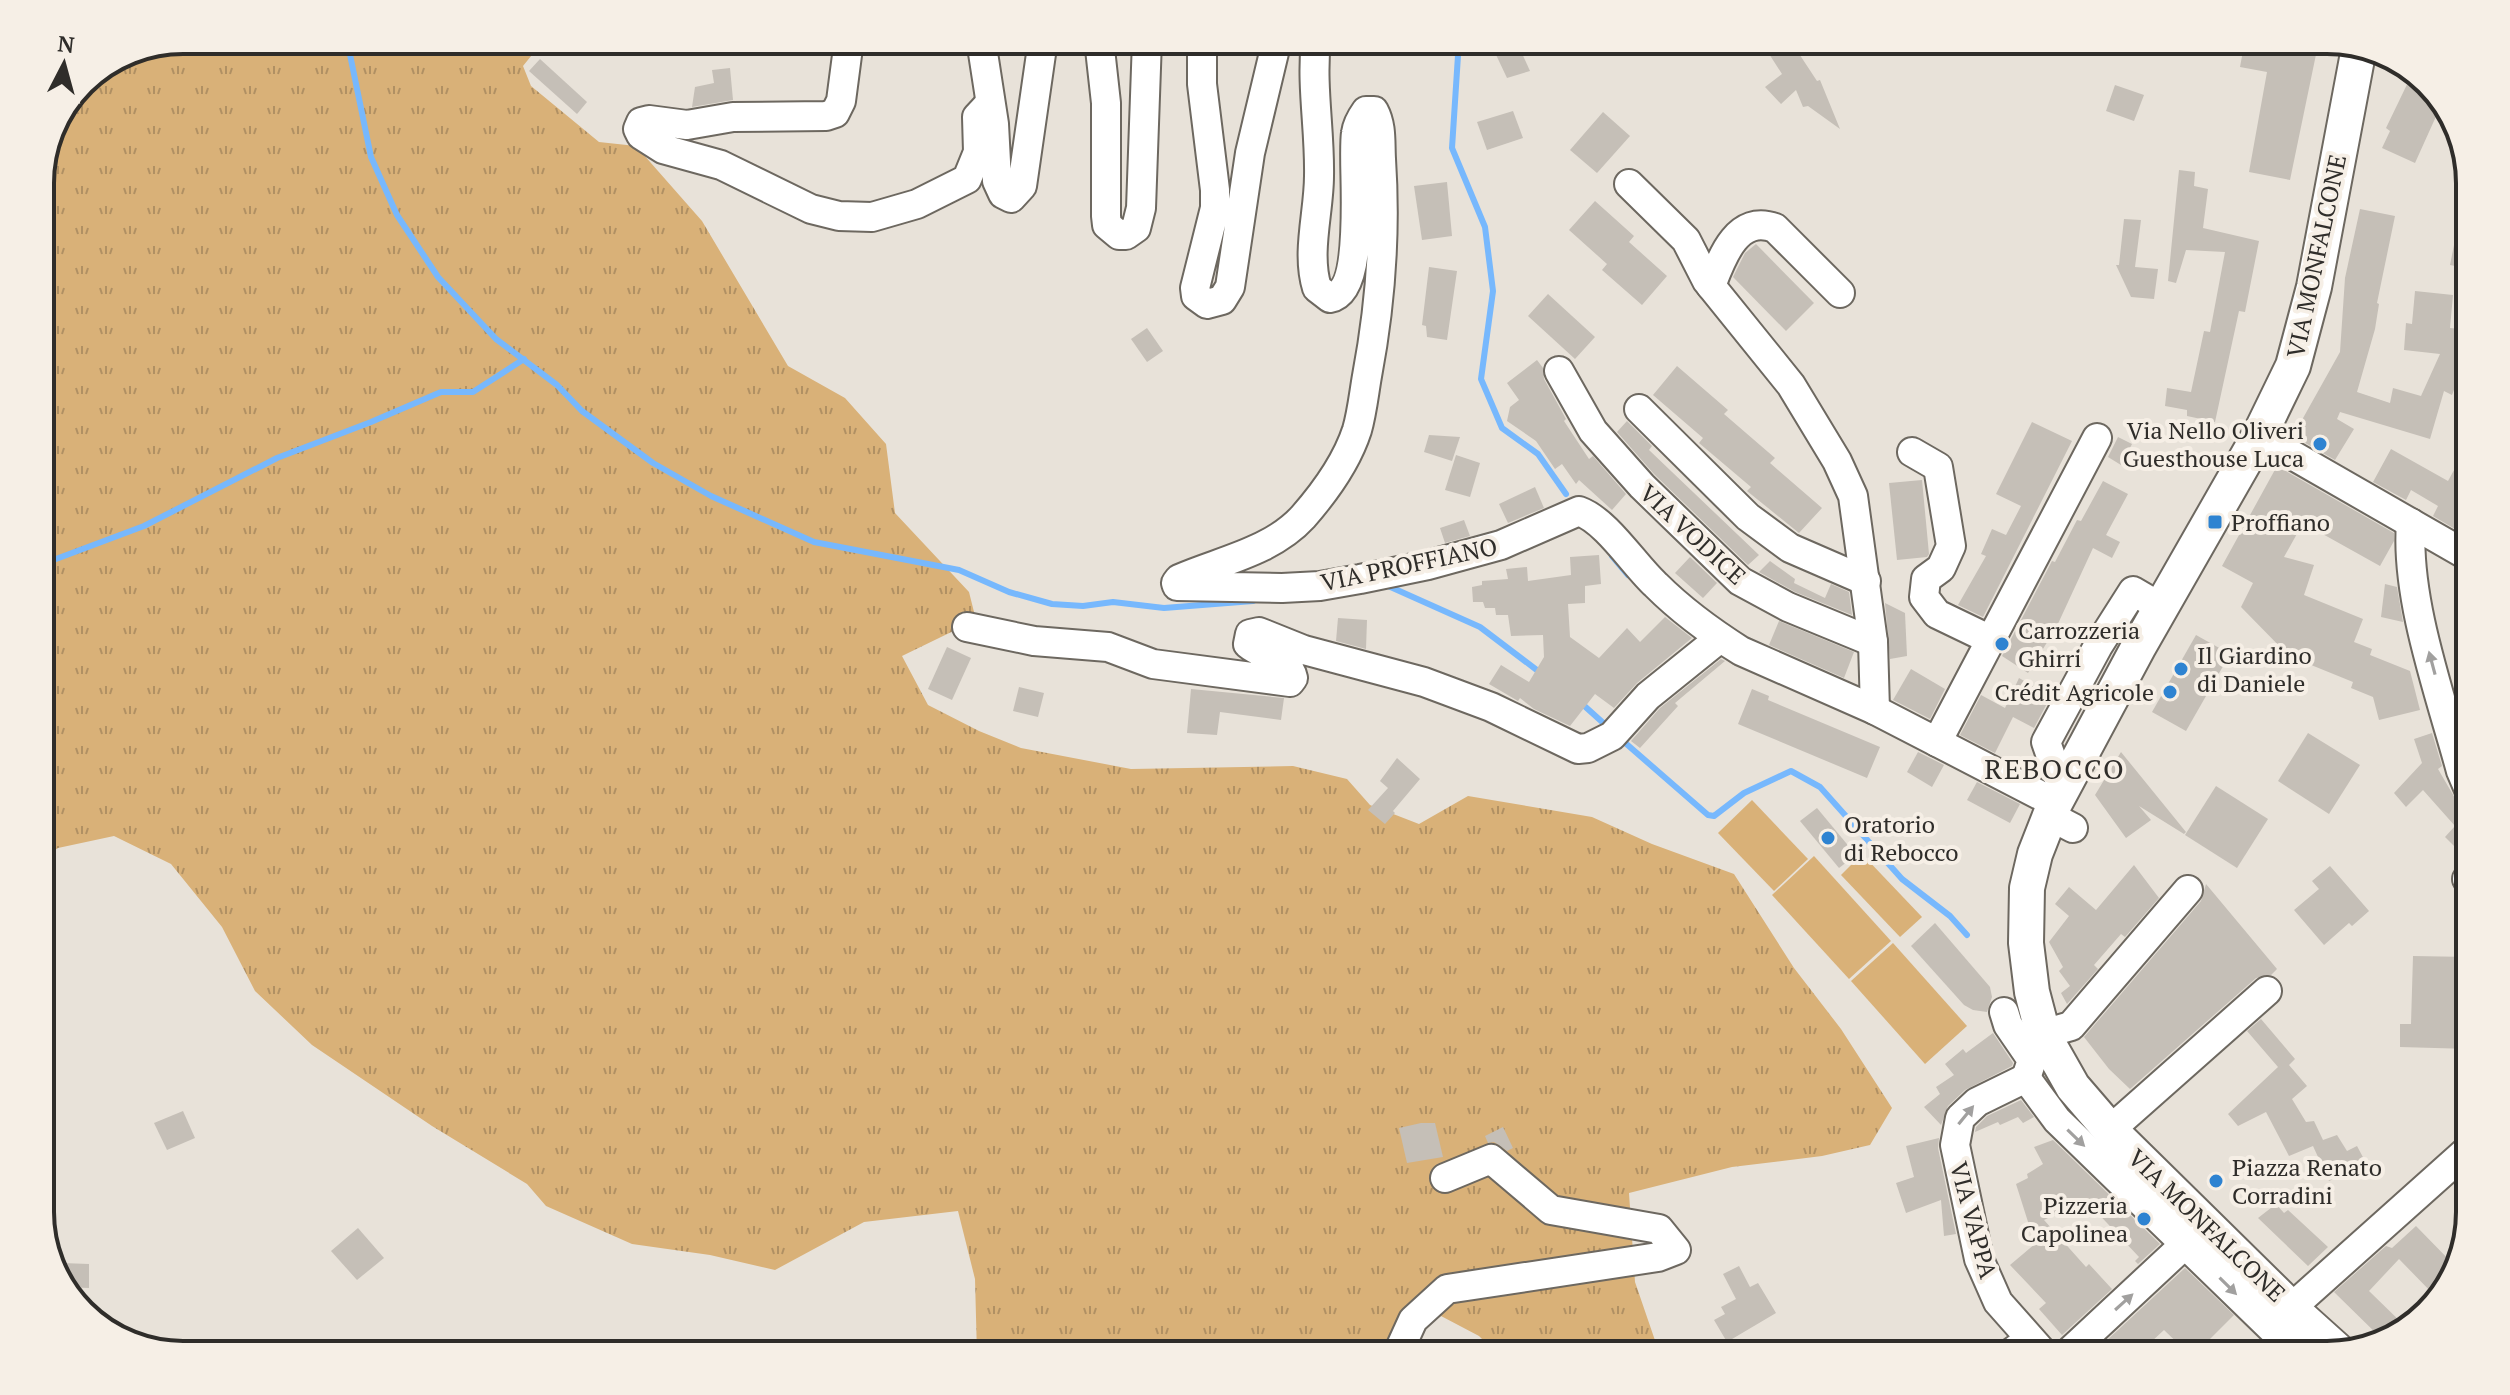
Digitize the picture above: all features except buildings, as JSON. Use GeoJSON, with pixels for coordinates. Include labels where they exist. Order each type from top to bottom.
{"type":"FeatureCollection","features":[{"type":"Feature","properties":{"kind":"main road","name":"VIA MONFALCONE"},"geometry":{"type":"LineString","coordinates":[[2327,1341],[2291,1308],[2196,1234],[2073,1087],[2043,1034],[2029,971],[2027,888],[2035,854],[2139,646],[2259,436],[2293,366],[2310,302],[2357,57]]}},
{"type":"Feature","properties":{"kind":"street"},"geometry":{"type":"LineString","coordinates":[[849,54],[841,101],[835,113],[826,116],[733,117],[687,125],[649,120],[641,122],[638,129],[641,135],[663,149],[721,165],[811,209],[839,216],[872,217],[917,204],[967,179],[978,152],[977,117],[990,103]]}},
{"type":"Feature","properties":{"kind":"street"},"geometry":{"type":"LineString","coordinates":[[983,54],[994,124],[997,181],[1003,194],[1011,198],[1022,186],[1041,54]]}},
{"type":"Feature","properties":{"kind":"street"},"geometry":{"type":"LineString","coordinates":[[1101,54],[1106,103],[1107,225],[1119,235],[1131,232],[1139,219],[1146,54]]}},
{"type":"Feature","properties":{"kind":"street"},"geometry":{"type":"LineString","coordinates":[[1202,54],[1202,84],[1215,208],[1195,288],[1196,296],[1207,304],[1222,300],[1230,287],[1250,153],[1274,54]]}},
{"type":"Feature","properties":{"kind":"street","name":"VIA PROFFIANO"},"geometry":{"type":"LineString","coordinates":[[1315,54],[1313,91],[1319,180],[1313,262],[1317,288],[1330,298],[1342,292],[1352,258],[1356,227],[1356,133],[1366,111],[1374,111],[1381,132],[1383,275],[1357,431],[1324,490],[1300,520],[1264,544],[1225,564],[1183,577],[1176,583],[1180,588],[1282,588],[1360,579],[1501,545],[1579,511],[1593,519],[1656,586],[1720,638],[1741,651],[1875,710],[2060,809]]}},
{"type":"Feature","properties":{"kind":"street"},"geometry":{"type":"LineString","coordinates":[[1629,184],[1686,240],[1699,269],[1791,385],[1837,461],[1853,496],[1866,581],[1873,642],[1875,710]]}},
{"type":"Feature","properties":{"kind":"street"},"geometry":{"type":"LineString","coordinates":[[1711,286],[1721,259],[1739,232],[1764,224],[1775,228],[1840,293]]}},
{"type":"Feature","properties":{"kind":"street","name":"VIA VODICE"},"geometry":{"type":"LineString","coordinates":[[1559,371],[1593,431],[1642,486],[1740,581],[1788,607],[1873,642]]}},
{"type":"Feature","properties":{"kind":"street"},"geometry":{"type":"LineString","coordinates":[[1639,409],[1748,517],[1790,548],[1866,581]]}},
{"type":"Feature","properties":{"kind":"street"},"geometry":{"type":"LineString","coordinates":[[2259,436],[2456,549]]}},
{"type":"Feature","properties":{"kind":"street"},"geometry":{"type":"LineString","coordinates":[[1937,742],[2097,438]]}},
{"type":"Feature","properties":{"kind":"street"},"geometry":{"type":"LineString","coordinates":[[1912,452],[1938,467],[1951,546],[1941,568],[1926,579],[1924,597],[1937,614],[1991,640]]}},
{"type":"Feature","properties":{"kind":"street"},"geometry":{"type":"LineString","coordinates":[[2411,523],[2409,549],[2422,624],[2456,752]]}},
{"type":"Feature","properties":{"kind":"street"},"geometry":{"type":"LineString","coordinates":[[2060,809],[2046,742],[2133,591],[2162,608]]}},
{"type":"Feature","properties":{"kind":"street"},"geometry":{"type":"LineString","coordinates":[[967,627],[1034,641],[1108,647],[1153,664],[1290,682],[1292,672],[1284,663],[1248,644],[1250,634],[1259,632],[1304,650],[1424,682],[1491,707],[1578,749],[1588,748],[1612,736],[1648,696],[1720,638]]}},
{"type":"Feature","properties":{"kind":"street"},"geometry":{"type":"LineString","coordinates":[[2103,639],[2139,646]]}},
{"type":"Feature","properties":{"kind":"street"},"geometry":{"type":"LineString","coordinates":[[2043,1034],[2071,1026],[2188,890]]}},
{"type":"Feature","properties":{"kind":"street","name":"VIA MONFALCONE"},"geometry":{"type":"LineString","coordinates":[[2110,1130],[2267,991]]}},
{"type":"Feature","properties":{"kind":"street"},"geometry":{"type":"LineString","coordinates":[[2004,1012],[2008,1025],[2032,1060],[2026,1078],[2057,1120],[2196,1234],[2287,1341]]}},
{"type":"Feature","properties":{"kind":"street","name":"VIA VAPPA"},"geometry":{"type":"LineString","coordinates":[[2022,1341],[1998,1302],[1979,1259],[1955,1145],[1960,1118],[1977,1102],[2026,1078]]}},
{"type":"Feature","properties":{"kind":"street"},"geometry":{"type":"LineString","coordinates":[[1403,1341],[1413,1320],[1447,1289],[1658,1257],[1676,1250],[1659,1229],[1551,1210],[1491,1159],[1445,1178]]}},
{"type":"Feature","properties":{"kind":"street"},"geometry":{"type":"LineString","coordinates":[[2291,1308],[2456,1161]]}},
{"type":"Feature","properties":{"kind":"street"},"geometry":{"type":"LineString","coordinates":[[2081,1341],[2196,1234]]}},
{"type":"Feature","properties":{"kind":"green space"},"geometry":{"type":"Polygon","coordinates":[[[533,54],[523,66],[531,86],[599,142],[636,146],[702,221],[788,366],[845,398],[886,444],[895,513],[969,592],[976,620],[902,656],[928,705],[1021,748],[1131,769],[1293,766],[1347,779],[1370,805],[1419,824],[1468,796],[1592,817],[1652,844],[1734,874],[1794,968],[1841,1029],[1892,1108],[1870,1145],[1822,1156],[1732,1167],[1629,1193],[1635,1282],[1655,1341],[1484,1341],[1441,1316],[1408,1341],[977,1341],[975,1279],[958,1211],[864,1222],[775,1270],[710,1255],[632,1244],[546,1206],[527,1184],[432,1126],[312,1045],[255,991],[222,927],[171,864],[114,836],[54,851],[54,174],[58,149],[67,126],[81,104],[104,104],[104,82],[118,71],[158,56],[533,54]]]}},
{"type":"Feature","properties":{"kind":"green space"},"geometry":{"type":"Polygon","coordinates":[[[1752,800],[1808,859],[1774,891],[1718,833],[1752,800]]]}},
{"type":"Feature","properties":{"kind":"green space"},"geometry":{"type":"Polygon","coordinates":[[[1862,854],[1922,917],[1900,937],[1841,875],[1862,854]]]}},
{"type":"Feature","properties":{"kind":"green space"},"geometry":{"type":"Polygon","coordinates":[[[1814,856],[1891,941],[1849,979],[1772,895],[1814,856]]]}},
{"type":"Feature","properties":{"kind":"green space"},"geometry":{"type":"Polygon","coordinates":[[[1893,943],[1967,1026],[1925,1064],[1851,981],[1893,943]]]}},
{"type":"Feature","properties":{"kind":"waterway"},"geometry":{"type":"LineString","coordinates":[[350,54],[371,157],[397,215],[438,277],[496,339],[557,385],[582,411],[653,463],[711,496],[814,542],[959,570],[1009,592],[1052,604],[1083,606],[1113,602],[1164,608],[1253,601]]}},
{"type":"Feature","properties":{"kind":"waterway"},"geometry":{"type":"LineString","coordinates":[[1458,54],[1452,148],[1485,227],[1493,291],[1481,379],[1502,428],[1538,454],[1566,494]]}},
{"type":"Feature","properties":{"kind":"waterway"},"geometry":{"type":"LineString","coordinates":[[54,560],[144,526],[277,458],[441,392],[473,392],[524,359]]}},
{"type":"Feature","properties":{"kind":"waterway"},"geometry":{"type":"LineString","coordinates":[[1612,556],[1628,575]]}},
{"type":"Feature","properties":{"kind":"waterway"},"geometry":{"type":"LineString","coordinates":[[1386,585],[1480,627],[1542,674]]}},
{"type":"Feature","properties":{"kind":"waterway"},"geometry":{"type":"LineString","coordinates":[[1580,702],[1610,729]]}},
{"type":"Feature","properties":{"kind":"waterway"},"geometry":{"type":"LineString","coordinates":[[1623,741],[1708,815],[1714,816],[1744,793],[1791,771],[1820,787],[1902,879],[1950,916],[1967,935]]}},
{"type":"Feature","properties":{"kind":"place","name":"Via Nello Oliveri Guesthouse Luca"},"geometry":{"type":"Point","coordinates":[2320,444]}},
{"type":"Feature","properties":{"kind":"place","name":"Proffiano"},"geometry":{"type":"Point","coordinates":[2215,522]}},
{"type":"Feature","properties":{"kind":"place","name":"Carrozzeria Ghirri"},"geometry":{"type":"Point","coordinates":[2002,644]}},
{"type":"Feature","properties":{"kind":"place","name":"Il Giardino di Daniele"},"geometry":{"type":"Point","coordinates":[2181,669]}},
{"type":"Feature","properties":{"kind":"place","name":"Crédit Agricole"},"geometry":{"type":"Point","coordinates":[2170,692]}},
{"type":"Feature","properties":{"kind":"place","name":"Oratorio di Rebocco"},"geometry":{"type":"Point","coordinates":[1828,838]}},
{"type":"Feature","properties":{"kind":"place","name":"Piazza Renato Corradini"},"geometry":{"type":"Point","coordinates":[2216,1181]}},
{"type":"Feature","properties":{"kind":"place","name":"Pizzeria Capolinea"},"geometry":{"type":"Point","coordinates":[2144,1219]}},
{"type":"Feature","properties":{"kind":"district","name":"REBOCCO"},"geometry":{"type":"Point","coordinates":[2055,768]}}]}
